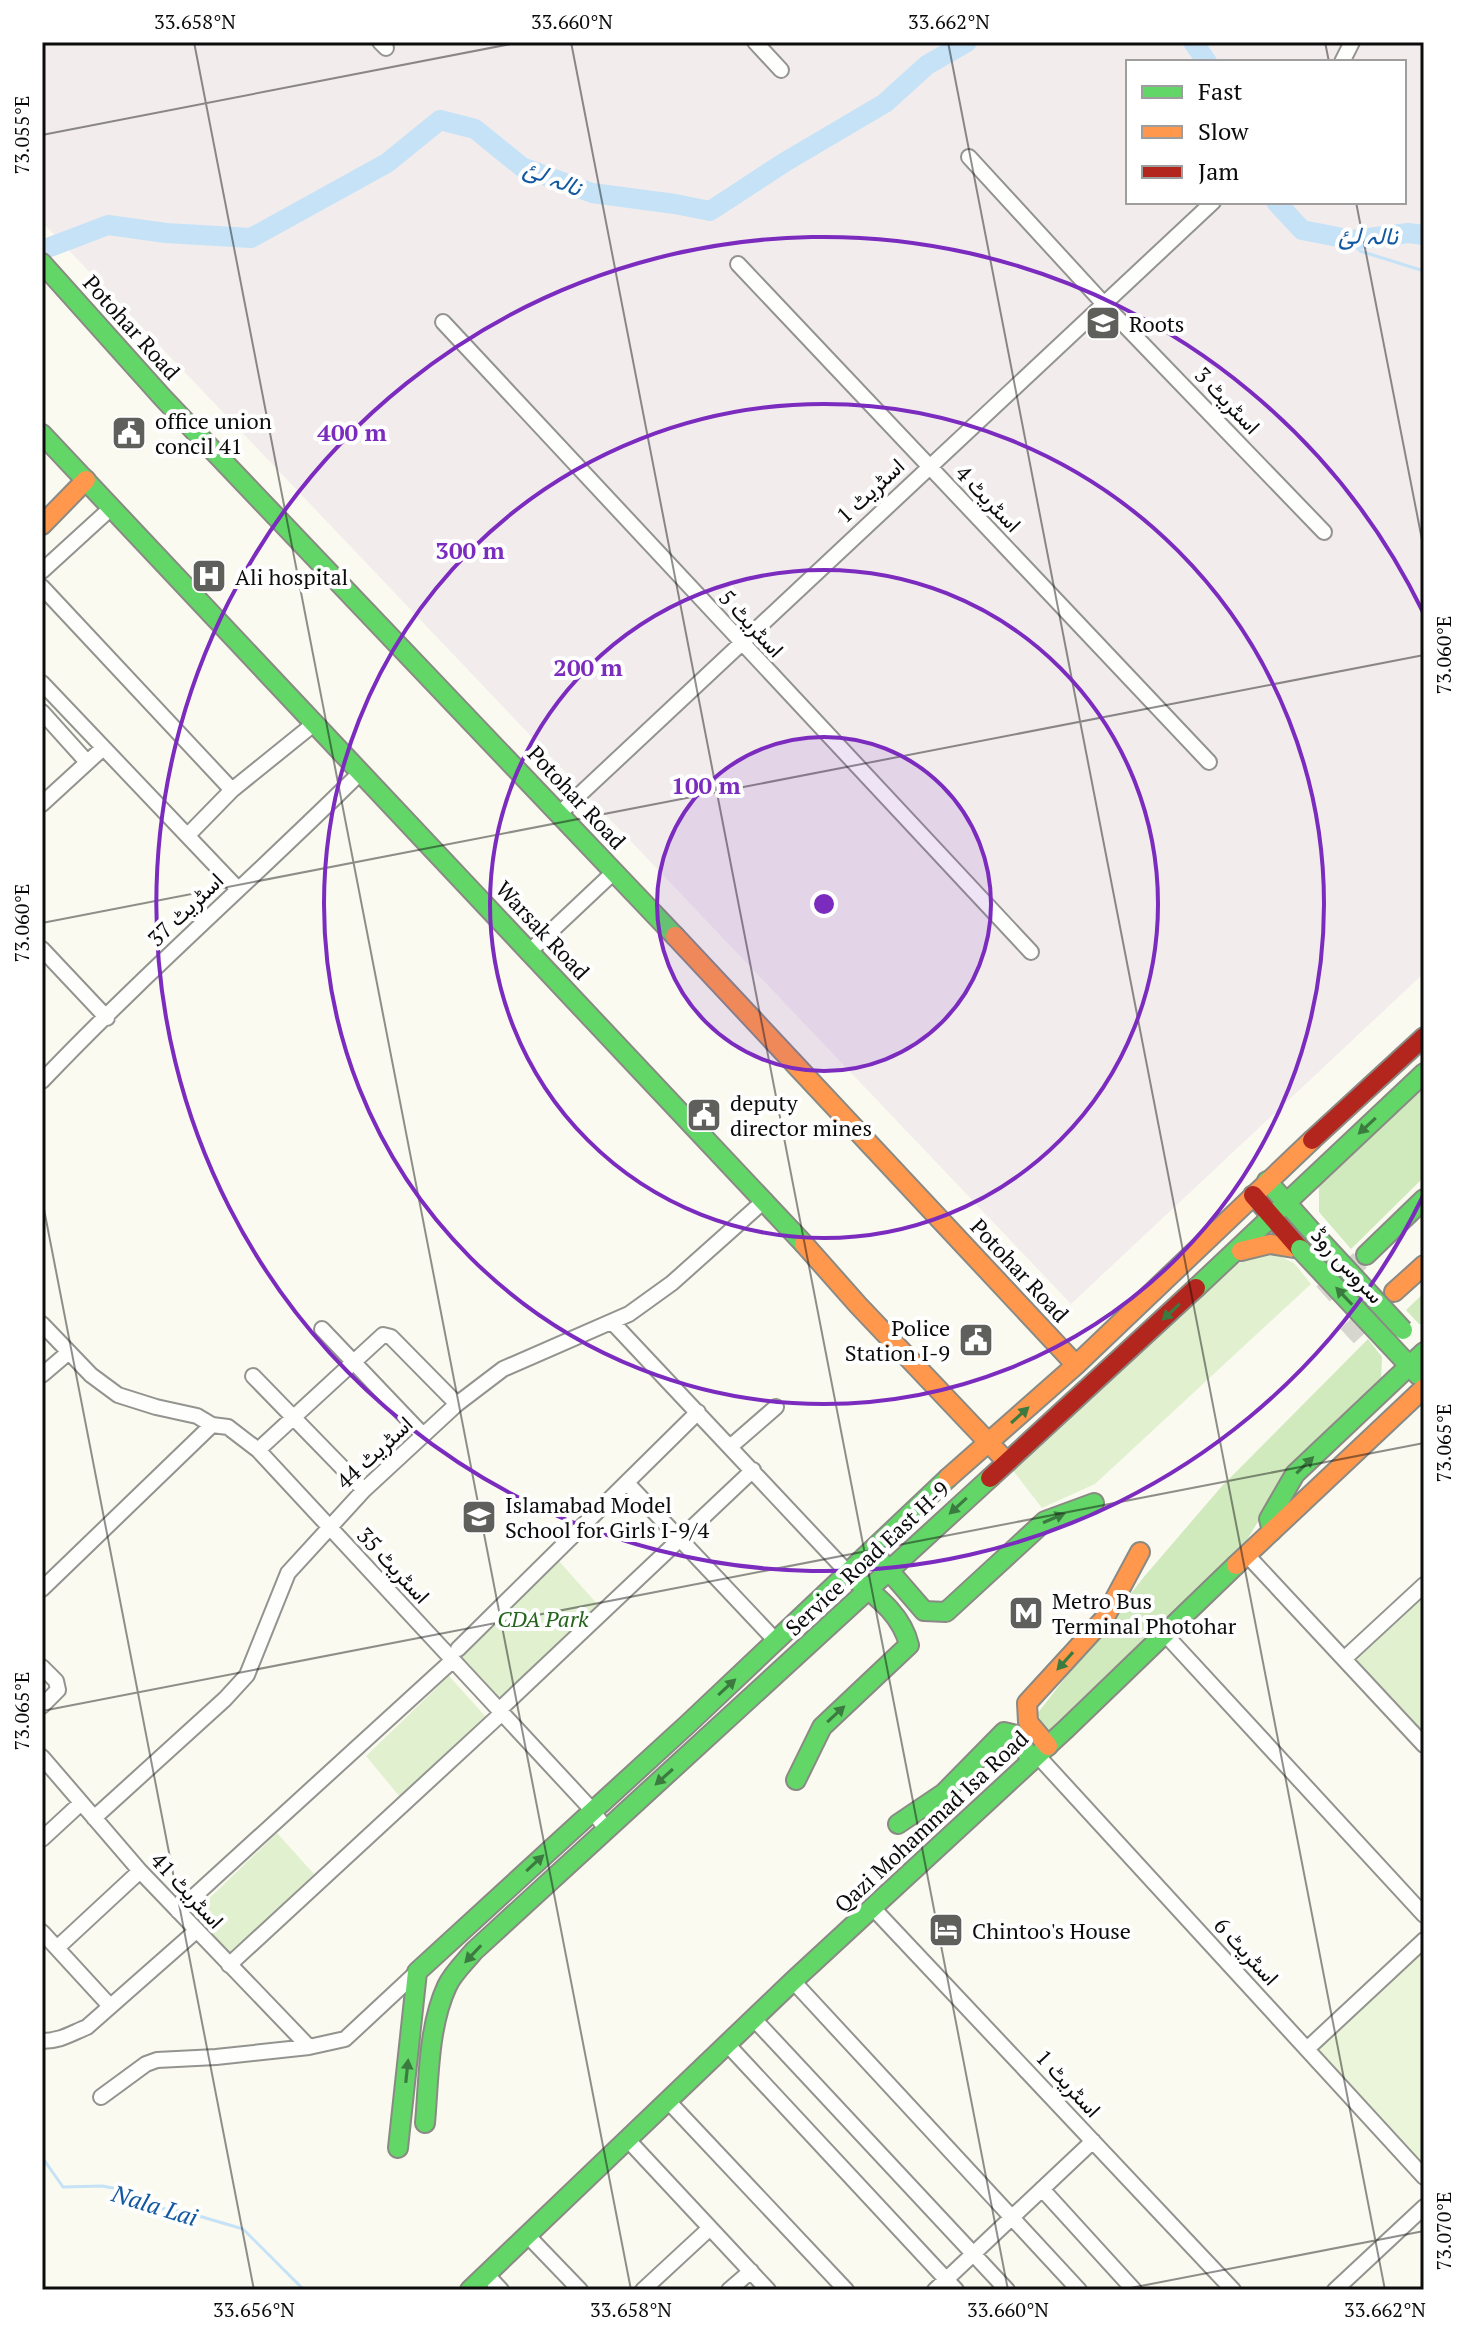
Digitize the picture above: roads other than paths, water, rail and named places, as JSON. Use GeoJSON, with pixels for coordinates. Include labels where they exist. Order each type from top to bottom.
{"type":"FeatureCollection","features":[{"type":"Feature","properties":{"kind":"street"},"geometry":{"type":"LineString","coordinates":[[755,42],[781,70]]}},
{"type":"Feature","properties":{"kind":"street"},"geometry":{"type":"LineString","coordinates":[[1343,60],[1352,42]]}},
{"type":"Feature","properties":{"kind":"street","name":"اسٹریٹ 3"},"geometry":{"type":"LineString","coordinates":[[969,157],[1104,304],[1324,532]]}},
{"type":"Feature","properties":{"kind":"street","name":"اسٹریٹ 1"},"geometry":{"type":"LineString","coordinates":[[560,813],[1211,204]]}},
{"type":"Feature","properties":{"kind":"street","name":"Potohar Road"},"geometry":{"type":"LineString","coordinates":[[42,263],[163,398],[615,871],[1076,1365]]}},
{"type":"Feature","properties":{"kind":"street","name":"اسٹریٹ 4"},"geometry":{"type":"LineString","coordinates":[[738,264],[1209,762]]}},
{"type":"Feature","properties":{"kind":"street","name":"اسٹریٹ 5"},"geometry":{"type":"LineString","coordinates":[[443,322],[1031,952]]}},
{"type":"Feature","properties":{"kind":"street","name":"Warsak Road"},"geometry":{"type":"LineString","coordinates":[[42,434],[765,1200],[858,1305],[1007,1462]]}},
{"type":"Feature","properties":{"kind":"street"},"geometry":{"type":"LineString","coordinates":[[42,525],[86,480]]}},
{"type":"Feature","properties":{"kind":"street"},"geometry":{"type":"LineString","coordinates":[[42,571],[111,508]]}},
{"type":"Feature","properties":{"kind":"street"},"geometry":{"type":"LineString","coordinates":[[42,587],[232,790]]}},
{"type":"Feature","properties":{"kind":"street"},"geometry":{"type":"LineString","coordinates":[[42,683],[238,889]]}},
{"type":"Feature","properties":{"kind":"street"},"geometry":{"type":"LineString","coordinates":[[42,712],[87,762]]}},
{"type":"Feature","properties":{"kind":"street"},"geometry":{"type":"LineString","coordinates":[[188,835],[232,790],[315,723]]}},
{"type":"Feature","properties":{"kind":"street"},"geometry":{"type":"LineString","coordinates":[[42,804],[102,749]]}},
{"type":"Feature","properties":{"kind":"street","name":"اسٹریٹ 37"},"geometry":{"type":"LineString","coordinates":[[42,1081],[361,772]]}},
{"type":"Feature","properties":{"kind":"street"},"geometry":{"type":"LineString","coordinates":[[530,951],[615,871]]}},
{"type":"Feature","properties":{"kind":"street"},"geometry":{"type":"LineString","coordinates":[[42,949],[107,1018]]}},
{"type":"Feature","properties":{"kind":"street","name":"Service Road East H-9"},"geometry":{"type":"LineString","coordinates":[[417,1972],[1076,1365],[1260,1188],[1424,1037]]}},
{"type":"Feature","properties":{"kind":"street","name":"Service Road East H-9"},"geometry":{"type":"LineString","coordinates":[[425,2123],[432,2059],[448,1984],[474,1951],[1228,1259],[1424,1073]]}},
{"type":"Feature","properties":{"kind":"street"},"geometry":{"type":"LineString","coordinates":[[1316,1236],[1309,1219],[1307,1201],[1312,1184],[1322,1169]]}},
{"type":"Feature","properties":{"kind":"street","name":"سروس روڈ"},"geometry":{"type":"LineString","coordinates":[[1260,1188],[1286,1204],[1424,1352],[1417,1371],[1295,1474],[1269,1519],[1272,1531]]}},
{"type":"Feature","properties":{"kind":"street","name":"سروس روڈ"},"geometry":{"type":"LineString","coordinates":[[1260,1188],[1272,1217],[1417,1371]]}},
{"type":"Feature","properties":{"kind":"street"},"geometry":{"type":"LineString","coordinates":[[1366,1255],[1424,1199]]}},
{"type":"Feature","properties":{"kind":"street","name":"اسٹریٹ 44"},"geometry":{"type":"LineString","coordinates":[[94,1818],[225,1699],[247,1675],[288,1573],[364,1490],[423,1435],[503,1369],[629,1314],[672,1283],[765,1200]]}},
{"type":"Feature","properties":{"kind":"street"},"geometry":{"type":"LineString","coordinates":[[1228,1259],[1244,1249],[1263,1244],[1282,1244],[1300,1249]]}},
{"type":"Feature","properties":{"kind":"street"},"geometry":{"type":"LineString","coordinates":[[1394,1292],[1424,1265]]}},
{"type":"Feature","properties":{"kind":"street"},"geometry":{"type":"LineString","coordinates":[[613,1323],[849,1574],[907,1629],[909,1645],[822,1727],[796,1780]]}},
{"type":"Feature","properties":{"kind":"street","name":"اسٹریٹ 35"},"geometry":{"type":"LineString","coordinates":[[42,1324],[91,1375],[118,1395],[197,1416],[212,1425],[228,1427],[258,1450],[329,1527],[455,1654],[500,1712],[606,1829]]}},
{"type":"Feature","properties":{"kind":"street"},"geometry":{"type":"LineString","coordinates":[[322,1329],[423,1435]]}},
{"type":"Feature","properties":{"kind":"street"},"geometry":{"type":"LineString","coordinates":[[258,1450],[378,1337],[387,1335],[457,1404]]}},
{"type":"Feature","properties":{"kind":"street"},"geometry":{"type":"LineString","coordinates":[[42,1375],[69,1352]]}},
{"type":"Feature","properties":{"kind":"street"},"geometry":{"type":"LineString","coordinates":[[253,1376],[364,1490]]}},
{"type":"Feature","properties":{"kind":"street","name":"Qazi Mohammad Isa Road"},"geometry":{"type":"LineString","coordinates":[[470,2290],[793,1981],[1039,1754],[1424,1388]]}},
{"type":"Feature","properties":{"kind":"street"},"geometry":{"type":"LineString","coordinates":[[730,1447],[776,1407]]}},
{"type":"Feature","properties":{"kind":"street"},"geometry":{"type":"LineString","coordinates":[[178,1911],[455,1654],[698,1412]]}},
{"type":"Feature","properties":{"kind":"street"},"geometry":{"type":"LineString","coordinates":[[42,1589],[212,1425]]}},
{"type":"Feature","properties":{"kind":"street"},"geometry":{"type":"LineString","coordinates":[[229,1965],[753,1470]]}},
{"type":"Feature","properties":{"kind":"street"},"geometry":{"type":"LineString","coordinates":[[627,1483],[776,1641]]}},
{"type":"Feature","properties":{"kind":"street"},"geometry":{"type":"LineString","coordinates":[[872,1551],[924,1611],[946,1612],[1045,1521],[1094,1503]]}},
{"type":"Feature","properties":{"kind":"street"},"geometry":{"type":"LineString","coordinates":[[1039,1754],[1028,1722],[1027,1703],[1104,1619],[1140,1552]]}},
{"type":"Feature","properties":{"kind":"street"},"geometry":{"type":"LineString","coordinates":[[1247,1555],[1424,1745]]}},
{"type":"Feature","properties":{"kind":"street"},"geometry":{"type":"LineString","coordinates":[[1344,1659],[1424,1585]]}},
{"type":"Feature","properties":{"kind":"street"},"geometry":{"type":"LineString","coordinates":[[1164,1633],[1424,1915]]}},
{"type":"Feature","properties":{"kind":"street"},"geometry":{"type":"LineString","coordinates":[[42,1667],[56,1681],[58,1690],[42,1706]]}},
{"type":"Feature","properties":{"kind":"street"},"geometry":{"type":"LineString","coordinates":[[689,1723],[706,1741]]}},
{"type":"Feature","properties":{"kind":"street"},"geometry":{"type":"LineString","coordinates":[[898,1824],[944,1793],[1004,1732],[1017,1735],[1039,1754]]}},
{"type":"Feature","properties":{"kind":"street","name":"اسٹریٹ 6"},"geometry":{"type":"LineString","coordinates":[[1039,1754],[1424,2177]]}},
{"type":"Feature","properties":{"kind":"street","name":"اسٹریٹ 41"},"geometry":{"type":"LineString","coordinates":[[42,1757],[140,1871],[309,2047]]}},
{"type":"Feature","properties":{"kind":"street"},"geometry":{"type":"LineString","coordinates":[[42,1839],[81,1803]]}},
{"type":"Feature","properties":{"kind":"street"},"geometry":{"type":"LineString","coordinates":[[57,1948],[140,1871]]}},
{"type":"Feature","properties":{"kind":"street","name":"اسٹریٹ 1"},"geometry":{"type":"LineString","coordinates":[[872,1907],[1233,2290]]}},
{"type":"Feature","properties":{"kind":"street"},"geometry":{"type":"LineString","coordinates":[[42,2041],[55,2041],[87,2027],[196,1931]]}},
{"type":"Feature","properties":{"kind":"street"},"geometry":{"type":"LineString","coordinates":[[42,1932],[110,2006]]}},
{"type":"Feature","properties":{"kind":"street"},"geometry":{"type":"LineString","coordinates":[[1307,2049],[1424,1940]]}},
{"type":"Feature","properties":{"kind":"street"},"geometry":{"type":"LineString","coordinates":[[398,2148],[417,1972]]}},
{"type":"Feature","properties":{"kind":"street"},"geometry":{"type":"LineString","coordinates":[[101,2097],[146,2064],[157,2060],[309,2047],[345,2039],[417,1972]]}},
{"type":"Feature","properties":{"kind":"street"},"geometry":{"type":"LineString","coordinates":[[793,1981],[1079,2290]]}},
{"type":"Feature","properties":{"kind":"street"},"geometry":{"type":"LineString","coordinates":[[414,1997],[448,1984]]}},
{"type":"Feature","properties":{"kind":"street"},"geometry":{"type":"LineString","coordinates":[[754,2019],[1007,2290]]}},
{"type":"Feature","properties":{"kind":"street"},"geometry":{"type":"LineString","coordinates":[[727,2044],[951,2284]]}},
{"type":"Feature","properties":{"kind":"street"},"geometry":{"type":"LineString","coordinates":[[668,2101],[846,2290]]}},
{"type":"Feature","properties":{"kind":"street"},"geometry":{"type":"LineString","coordinates":[[628,2140],[768,2290]]}},
{"type":"Feature","properties":{"kind":"street"},"geometry":{"type":"LineString","coordinates":[[935,2290],[951,2284],[973,2254],[1093,2141]]}},
{"type":"Feature","properties":{"kind":"street"},"geometry":{"type":"LineString","coordinates":[[1042,2189],[1134,2290]]}},
{"type":"Feature","properties":{"kind":"street"},"geometry":{"type":"LineString","coordinates":[[1335,2290],[1424,2207]]}},
{"type":"Feature","properties":{"kind":"street"},"geometry":{"type":"LineString","coordinates":[[643,2290],[710,2228]]}},
{"type":"Feature","properties":{"kind":"street"},"geometry":{"type":"LineString","coordinates":[[528,2236],[580,2290]]}},
{"type":"Feature","properties":{"kind":"street"},"geometry":{"type":"LineString","coordinates":[[729,2290],[751,2271]]}},
{"type":"Feature","properties":{"kind":"street"},"geometry":{"type":"LineString","coordinates":[[487,2275],[501,2290]]}},
{"type":"Feature","properties":{"kind":"waterway","name":"نالہ لئ"},"geometry":{"type":"LineString","coordinates":[[42,250],[108,225],[166,233],[251,238],[387,163],[440,120],[475,129],[522,167],[592,193],[710,211],[885,103],[927,65],[967,42]]}},
{"type":"Feature","properties":{"kind":"waterway","name":"نالہ لئ"},"geometry":{"type":"LineString","coordinates":[[1193,42],[1206,60]]}},
{"type":"Feature","properties":{"kind":"waterway","name":"نالہ لئ"},"geometry":{"type":"LineString","coordinates":[[1278,204],[1302,230],[1353,240],[1408,233],[1424,235]]}},
{"type":"Feature","properties":{"kind":"waterway"},"geometry":{"type":"LineString","coordinates":[[1353,240],[1360,251],[1424,271]]}},
{"type":"Feature","properties":{"kind":"waterway","name":"Nala Lai"},"geometry":{"type":"LineString","coordinates":[[42,2157],[63,2187],[102,2186],[124,2190],[141,2206],[182,2211],[243,2229],[304,2290]]}},
{"type":"Feature","properties":{"kind":"tunnel"},"geometry":{"type":"LineString","coordinates":[[1323,1294],[1366,1255]]}},
{"type":"Feature","properties":{"kind":"tunnel"},"geometry":{"type":"LineString","coordinates":[[1347,1336],[1394,1292]]}},
{"type":"Feature","properties":{"kind":"place","name":"Roots"},"geometry":{"type":"Point","coordinates":[1103,323]}},
{"type":"Feature","properties":{"kind":"place","name":"office union concil 41"},"geometry":{"type":"Point","coordinates":[129,433]}},
{"type":"Feature","properties":{"kind":"place","name":"Ali hospital"},"geometry":{"type":"Point","coordinates":[209,576]}},
{"type":"Feature","properties":{"kind":"place","name":"deputy director mines"},"geometry":{"type":"Point","coordinates":[704,1115]}},
{"type":"Feature","properties":{"kind":"place","name":"Police Station I-9"},"geometry":{"type":"Point","coordinates":[976,1340]}},
{"type":"Feature","properties":{"kind":"place","name":"Islamabad Model School for Girls I-9/4"},"geometry":{"type":"Point","coordinates":[479,1517]}},
{"type":"Feature","properties":{"kind":"place","name":"Metro Bus Terminal Photohar"},"geometry":{"type":"Point","coordinates":[1026,1613]}},
{"type":"Feature","properties":{"kind":"place","name":"Chintoo's House"},"geometry":{"type":"Point","coordinates":[946,1930]}},
{"type":"Feature","properties":{"kind":"park label","name":"CDA Park"},"geometry":{"type":"Point","coordinates":[543,1618]}}]}
